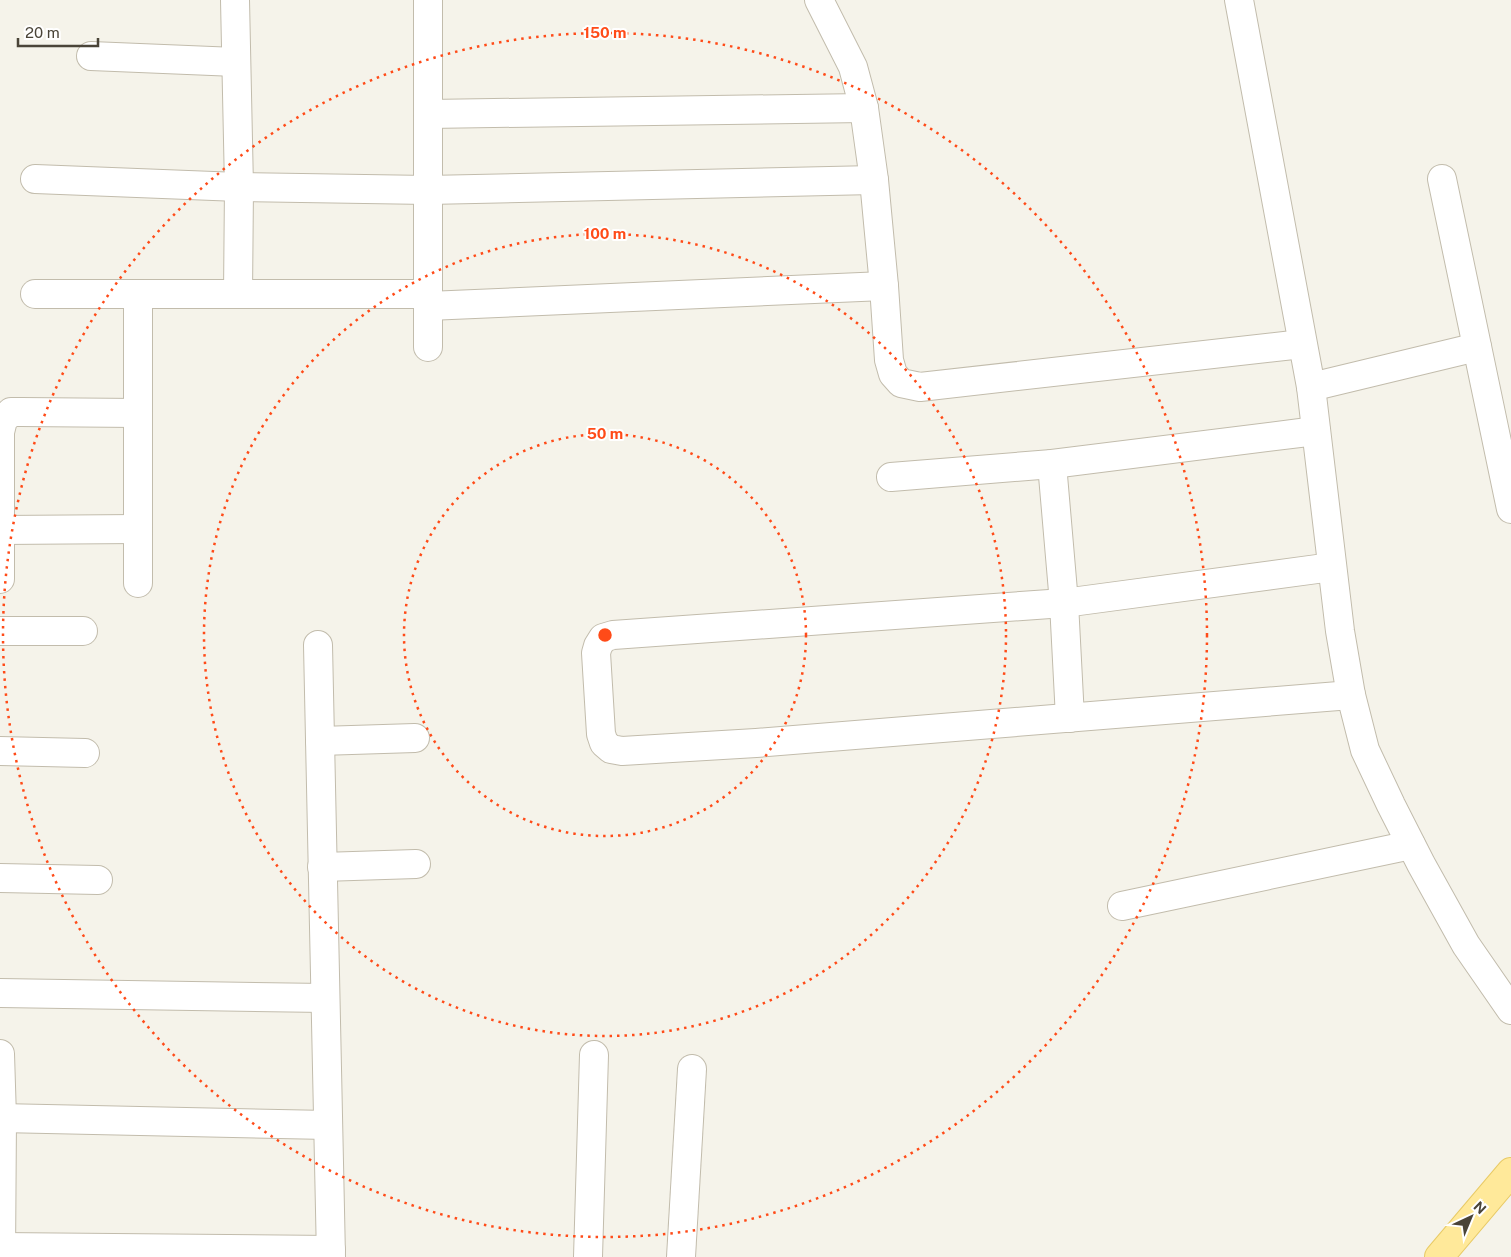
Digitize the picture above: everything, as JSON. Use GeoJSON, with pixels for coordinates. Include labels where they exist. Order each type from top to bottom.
{"type":"FeatureCollection","features":[{"type":"Feature","properties":{"kind":"main road"},"geometry":{"type":"LineString","coordinates":[[1439,1257],[1511,1172]]}},
{"type":"Feature","properties":{"kind":"street"},"geometry":{"type":"LineString","coordinates":[[235,0],[239,187],[238,294]]}},
{"type":"Feature","properties":{"kind":"street"},"geometry":{"type":"LineString","coordinates":[[428,0],[428,347]]}},
{"type":"Feature","properties":{"kind":"street"},"geometry":{"type":"LineString","coordinates":[[819,0],[853,67],[864,108],[874,180],[889,360],[893,374],[902,383],[920,387],[1302,344]]}},
{"type":"Feature","properties":{"kind":"street"},"geometry":{"type":"LineString","coordinates":[[1239,0],[1311,387],[1332,567],[1351,695],[1365,750],[1411,845],[1466,946],[1511,1010]]}},
{"type":"Feature","properties":{"kind":"street"},"geometry":{"type":"LineString","coordinates":[[91,56],[236,62]]}},
{"type":"Feature","properties":{"kind":"street"},"geometry":{"type":"LineString","coordinates":[[428,114],[864,108]]}},
{"type":"Feature","properties":{"kind":"street"},"geometry":{"type":"LineString","coordinates":[[35,179],[239,187],[428,190],[874,180]]}},
{"type":"Feature","properties":{"kind":"street"},"geometry":{"type":"LineString","coordinates":[[1442,179],[1511,509]]}},
{"type":"Feature","properties":{"kind":"street"},"geometry":{"type":"LineString","coordinates":[[35,294],[238,294],[428,300],[884,286]]}},
{"type":"Feature","properties":{"kind":"street"},"geometry":{"type":"LineString","coordinates":[[138,294],[138,583]]}},
{"type":"Feature","properties":{"kind":"street"},"geometry":{"type":"LineString","coordinates":[[1311,387],[1477,347]]}},
{"type":"Feature","properties":{"kind":"street"},"geometry":{"type":"LineString","coordinates":[[0,579],[0,432],[3,420],[10,412],[138,413]]}},
{"type":"Feature","properties":{"kind":"street"},"geometry":{"type":"LineString","coordinates":[[891,477],[1052,464],[1316,431]]}},
{"type":"Feature","properties":{"kind":"street"},"geometry":{"type":"LineString","coordinates":[[1052,464],[1064,603],[1070,718]]}},
{"type":"Feature","properties":{"kind":"street"},"geometry":{"type":"LineString","coordinates":[[1,530],[138,528]]}},
{"type":"Feature","properties":{"kind":"street"},"geometry":{"type":"LineString","coordinates":[[1332,567],[1064,603],[613,635],[603,638],[596,653],[601,734],[604,743],[611,749],[622,751],[756,743],[1351,695]]}},
{"type":"Feature","properties":{"kind":"street"},"geometry":{"type":"LineString","coordinates":[[0,631],[83,631]]}},
{"type":"Feature","properties":{"kind":"street"},"geometry":{"type":"LineString","coordinates":[[0,1054],[1,1250],[331,1253],[318,645]]}},
{"type":"Feature","properties":{"kind":"street"},"geometry":{"type":"LineString","coordinates":[[320,741],[415,738]]}},
{"type":"Feature","properties":{"kind":"street"},"geometry":{"type":"LineString","coordinates":[[0,750],[85,753]]}},
{"type":"Feature","properties":{"kind":"street"},"geometry":{"type":"LineString","coordinates":[[1122,906],[1411,845]]}},
{"type":"Feature","properties":{"kind":"street"},"geometry":{"type":"LineString","coordinates":[[322,867],[416,864]]}},
{"type":"Feature","properties":{"kind":"street"},"geometry":{"type":"LineString","coordinates":[[0,878],[98,880]]}},
{"type":"Feature","properties":{"kind":"street"},"geometry":{"type":"LineString","coordinates":[[0,993],[325,998]]}},
{"type":"Feature","properties":{"kind":"street"},"geometry":{"type":"LineString","coordinates":[[588,1257],[594,1055]]}},
{"type":"Feature","properties":{"kind":"street"},"geometry":{"type":"LineString","coordinates":[[681,1257],[692,1069]]}},
{"type":"Feature","properties":{"kind":"street"},"geometry":{"type":"LineString","coordinates":[[1,1118],[328,1125]]}}]}
